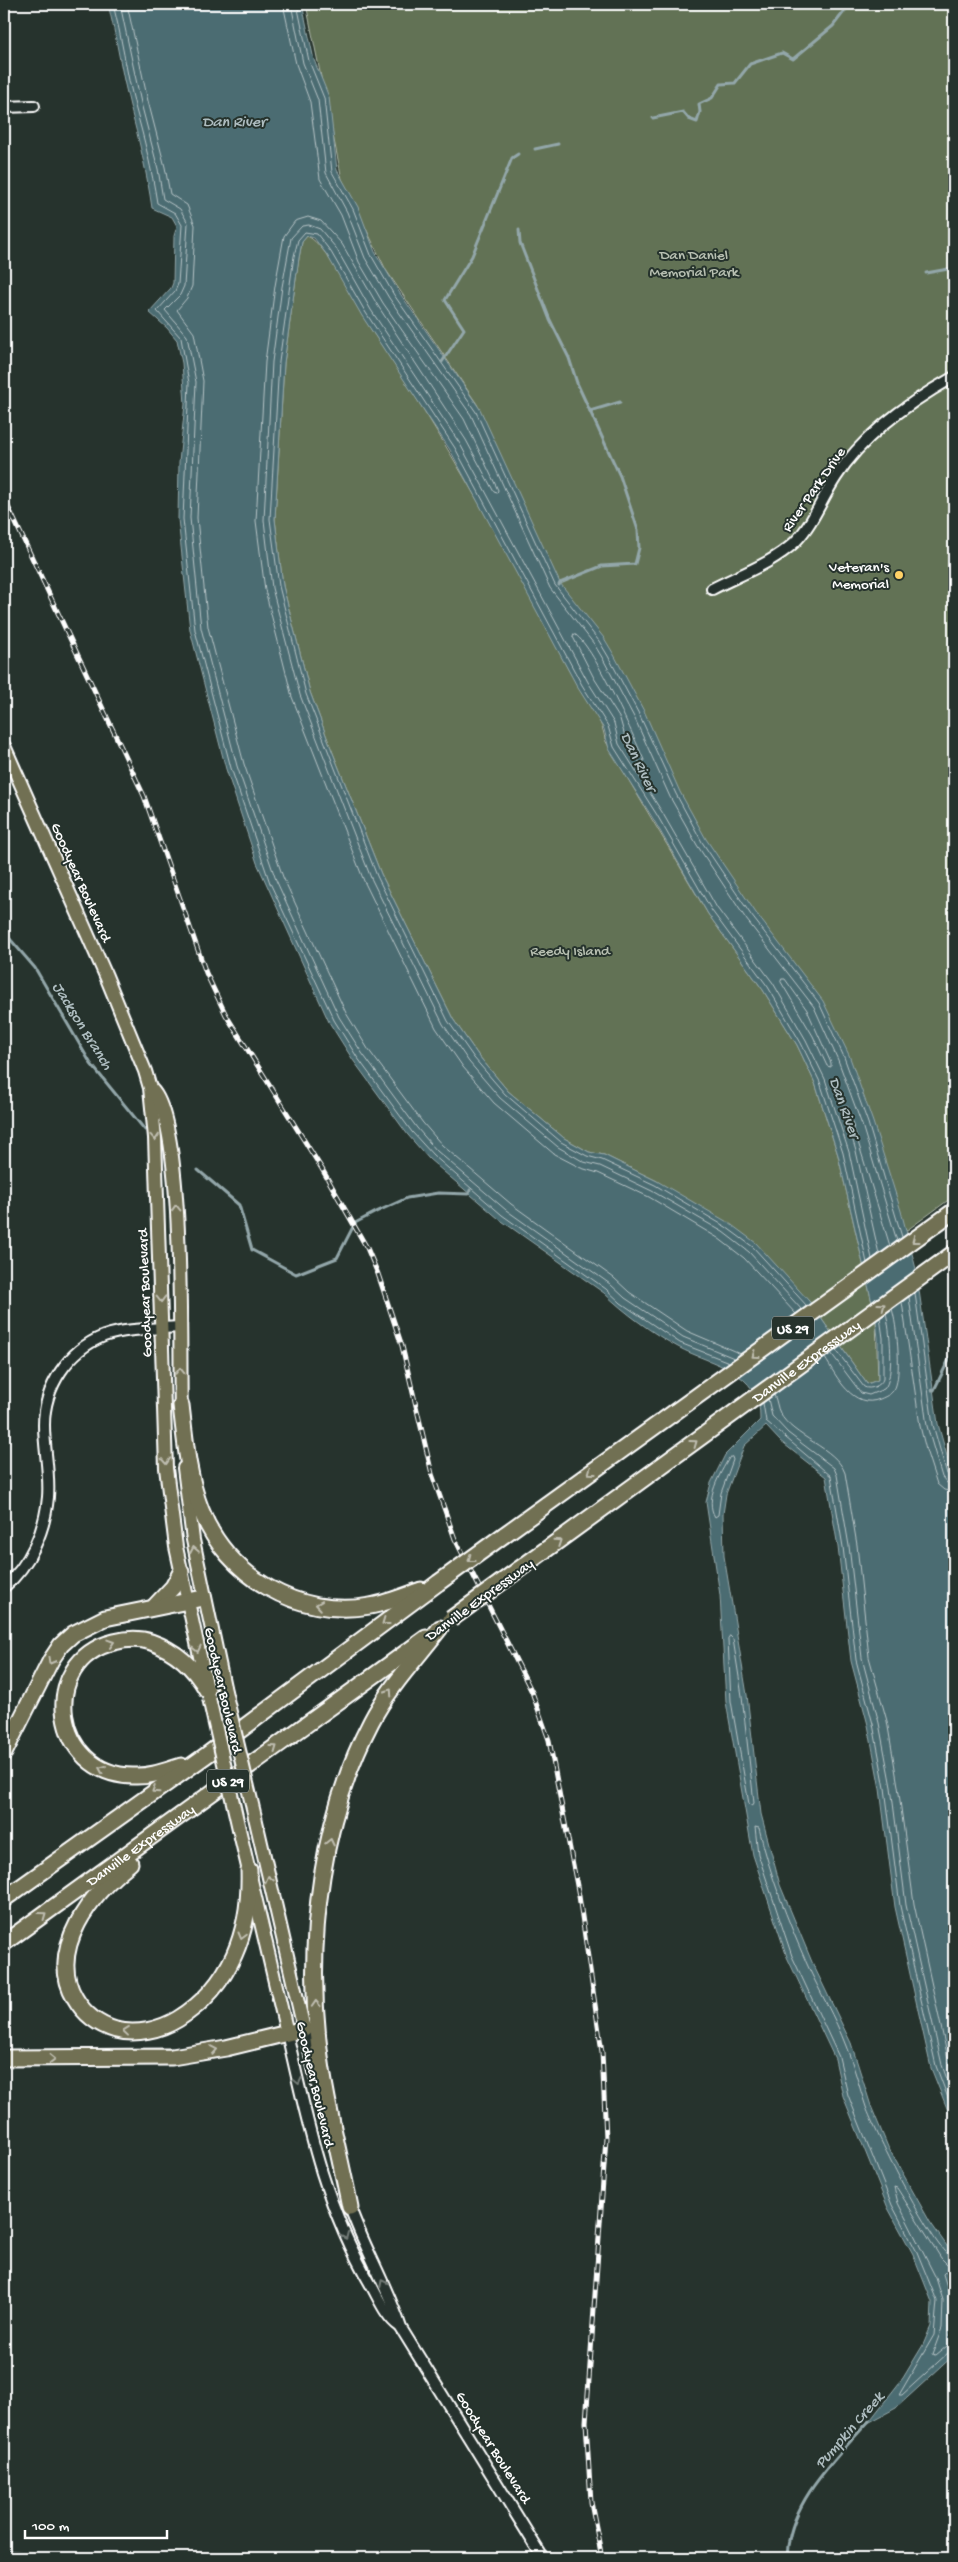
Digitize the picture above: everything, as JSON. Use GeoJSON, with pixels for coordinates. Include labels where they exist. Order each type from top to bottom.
{"type":"FeatureCollection","features":[{"type":"Feature","properties":{"kind":"highway","name":"US 29"},"geometry":{"type":"LineString","coordinates":[[4,1898],[199,1760],[504,1535],[954,1211]]}},
{"type":"Feature","properties":{"kind":"highway","name":"Danville Expressway"},"geometry":{"type":"LineString","coordinates":[[4,1943],[954,1253]]}},
{"type":"Feature","properties":{"kind":"highway"},"geometry":{"type":"LineString","coordinates":[[181,1405],[195,1492],[201,1510],[222,1548],[248,1574],[276,1592],[294,1599],[329,1607],[368,1606],[436,1585]]}},
{"type":"Feature","properties":{"kind":"highway"},"geometry":{"type":"LineString","coordinates":[[154,1606],[173,1587],[181,1572]]}},
{"type":"Feature","properties":{"kind":"highway"},"geometry":{"type":"LineString","coordinates":[[4,1753],[51,1660],[61,1646],[87,1626],[105,1618],[154,1606],[203,1598]]}},
{"type":"Feature","properties":{"kind":"highway"},"geometry":{"type":"LineString","coordinates":[[350,2207],[318,2038],[316,1958],[322,1887],[337,1812],[359,1747],[386,1697],[446,1623]]}},
{"type":"Feature","properties":{"kind":"highway"},"geometry":{"type":"LineString","coordinates":[[199,1760],[146,1776],[125,1776],[104,1770],[86,1760],[71,1740],[64,1719],[64,1700],[74,1671],[89,1654],[109,1643],[134,1639],[160,1646],[176,1654],[195,1670],[208,1694]]}},
{"type":"Feature","properties":{"kind":"highway"},"geometry":{"type":"LineString","coordinates":[[167,1826],[163,1836],[120,1870],[92,1902],[74,1932],[68,1950],[66,1972],[73,1995],[86,2012],[106,2026],[132,2032],[162,2027],[192,2010],[215,1988],[232,1962],[239,1945],[249,1901],[249,1870]]}},
{"type":"Feature","properties":{"kind":"highway"},"geometry":{"type":"LineString","coordinates":[[4,2058],[130,2059],[172,2057],[202,2053],[304,2029]]}},
{"type":"Feature","properties":{"kind":"main road","name":"Goodyear Boulevard"},"geometry":{"type":"LineString","coordinates":[[4,746],[106,976],[150,1088],[155,1138],[166,1468],[181,1572],[186,1601],[287,2033]]}},
{"type":"Feature","properties":{"kind":"main road","name":"Goodyear Boulevard"},"geometry":{"type":"LineString","coordinates":[[150,1088],[155,1093],[166,1117],[174,1171],[185,1483],[203,1598],[304,2029]]}},
{"type":"Feature","properties":{"kind":"street"},"geometry":{"type":"LineString","coordinates":[[4,107],[34,106]]}},
{"type":"Feature","properties":{"kind":"street","name":"River Park Drive"},"geometry":{"type":"LineString","coordinates":[[712,589],[772,559],[794,542],[812,518],[836,478],[859,450],[910,406],[954,377]]}},
{"type":"Feature","properties":{"kind":"street"},"geometry":{"type":"LineString","coordinates":[[4,1587],[22,1568],[31,1554],[46,1511],[48,1486],[44,1426],[45,1409],[55,1381],[73,1356],[95,1340],[120,1332],[179,1327]]}},
{"type":"Feature","properties":{"kind":"street","name":"Goodyear Boulevard"},"geometry":{"type":"LineString","coordinates":[[304,2029],[332,2149],[350,2207],[371,2260],[393,2303],[402,2328],[543,2558]]}},
{"type":"Feature","properties":{"kind":"street","name":"Goodyear Boulevard"},"geometry":{"type":"LineString","coordinates":[[287,2033],[312,2143],[328,2195],[356,2258],[389,2316],[402,2328]]}},
{"type":"Feature","properties":{"kind":"green space","name":"Dan Daniel Memorial Park"},"geometry":{"type":"Polygon","coordinates":[[[306,4],[954,4],[954,1196],[899,1236],[715,861],[559,587],[477,404],[386,270],[342,179],[306,4]]]}},
{"type":"Feature","properties":{"kind":"green space","name":"Reedy Island"},"geometry":{"type":"Polygon","coordinates":[[[307,236],[315,241],[324,251],[374,334],[452,456],[499,539],[567,667],[595,712],[605,740],[708,914],[763,990],[797,1045],[815,1083],[838,1155],[876,1320],[878,1380],[867,1384],[809,1301],[657,1181],[604,1155],[589,1152],[564,1138],[508,1091],[478,1055],[453,1019],[381,874],[329,743],[310,692],[283,586],[275,519],[284,363],[299,258],[302,242],[307,236]]]}},
{"type":"Feature","properties":{"kind":"water","name":"Dan River"},"geometry":{"type":"Polygon","coordinates":[[[108,4],[302,4],[314,60],[329,97],[337,170],[358,207],[375,252],[399,292],[480,409],[560,583],[604,638],[613,653],[645,713],[680,792],[706,839],[756,913],[823,1001],[849,1055],[873,1122],[901,1211],[916,1269],[938,1424],[954,1481],[954,2126],[931,2068],[895,1907],[880,1789],[868,1725],[851,1661],[838,1547],[826,1477],[780,1441],[766,1426],[744,1446],[726,1494],[723,1514],[724,1556],[747,1695],[761,1814],[780,1885],[812,1962],[851,2043],[871,2106],[888,2147],[930,2222],[954,2256],[954,2355],[896,2408],[868,2423],[903,2378],[923,2345],[931,2326],[932,2302],[913,2254],[888,2208],[843,2096],[835,2059],[787,1957],[753,1855],[726,1702],[720,1595],[706,1502],[711,1483],[725,1455],[760,1420],[758,1403],[753,1390],[744,1380],[719,1365],[678,1347],[649,1329],[604,1293],[499,1219],[429,1159],[408,1135],[353,1060],[329,1022],[257,863],[226,769],[190,630],[178,519],[179,462],[185,404],[182,363],[177,340],[149,312],[171,288],[173,283],[174,236],[177,226],[172,217],[152,208],[140,144],[108,4]],[[307,236],[302,242],[284,363],[275,519],[283,586],[310,692],[381,874],[453,1019],[478,1055],[508,1091],[564,1138],[589,1152],[604,1155],[657,1181],[729,1223],[756,1243],[809,1301],[867,1384],[878,1380],[876,1320],[838,1155],[815,1083],[797,1045],[763,990],[708,914],[652,817],[609,749],[604,729],[578,688],[450,450],[362,316],[327,255],[314,238],[307,236]]]}},
{"type":"Feature","properties":{"kind":"waterway"},"geometry":{"type":"LineString","coordinates":[[653,118],[683,112],[689,119],[697,122],[700,112],[699,104],[712,98],[721,84],[735,83],[750,64],[782,53],[793,59],[833,26],[850,4]]}},
{"type":"Feature","properties":{"kind":"waterway"},"geometry":{"type":"LineString","coordinates":[[535,149],[558,144]]}},
{"type":"Feature","properties":{"kind":"waterway"},"geometry":{"type":"LineString","coordinates":[[442,362],[464,329],[445,300],[472,256],[512,158],[518,154]]}},
{"type":"Feature","properties":{"kind":"waterway"},"geometry":{"type":"LineString","coordinates":[[519,230],[520,243],[550,320],[569,358],[577,383],[620,476],[638,530],[639,548],[635,564],[602,566],[559,585]]}},
{"type":"Feature","properties":{"kind":"waterway"},"geometry":{"type":"LineString","coordinates":[[926,273],[954,268]]}},
{"type":"Feature","properties":{"kind":"waterway"},"geometry":{"type":"LineString","coordinates":[[590,411],[620,402]]}},
{"type":"Feature","properties":{"kind":"waterway","name":"Jackson Branch"},"geometry":{"type":"LineString","coordinates":[[4,932],[35,968],[91,1064],[145,1130]]}},
{"type":"Feature","properties":{"kind":"waterway","name":"Jackson Branch"},"geometry":{"type":"LineString","coordinates":[[198,1170],[239,1205],[252,1250],[296,1274],[337,1258],[355,1223],[376,1212],[407,1198],[438,1193],[469,1194],[470,1190]]}},
{"type":"Feature","properties":{"kind":"waterway"},"geometry":{"type":"LineString","coordinates":[[932,1390],[934,1390],[954,1349]]}},
{"type":"Feature","properties":{"kind":"waterway","name":"Pumpkin Creek"},"geometry":{"type":"LineString","coordinates":[[787,2558],[789,2538],[795,2519],[804,2501],[828,2467],[869,2421]]}},
{"type":"Feature","properties":{"kind":"waterway","name":"Pumpkin Creek"},"geometry":{"type":"LineString","coordinates":[[4,2551],[38,2554],[55,2558]]}},
{"type":"Feature","properties":{"kind":"railway"},"geometry":{"type":"LineString","coordinates":[[4,498],[144,796],[206,973],[226,1015],[322,1169],[367,1248],[378,1274],[402,1346],[432,1474],[455,1539],[532,1692],[549,1740],[579,1896],[602,2052],[606,2138],[586,2422],[591,2502],[602,2558]]}},
{"type":"Feature","properties":{"kind":"place","name":"Veteran's Memorial"},"geometry":{"type":"Point","coordinates":[899,575]}}]}
